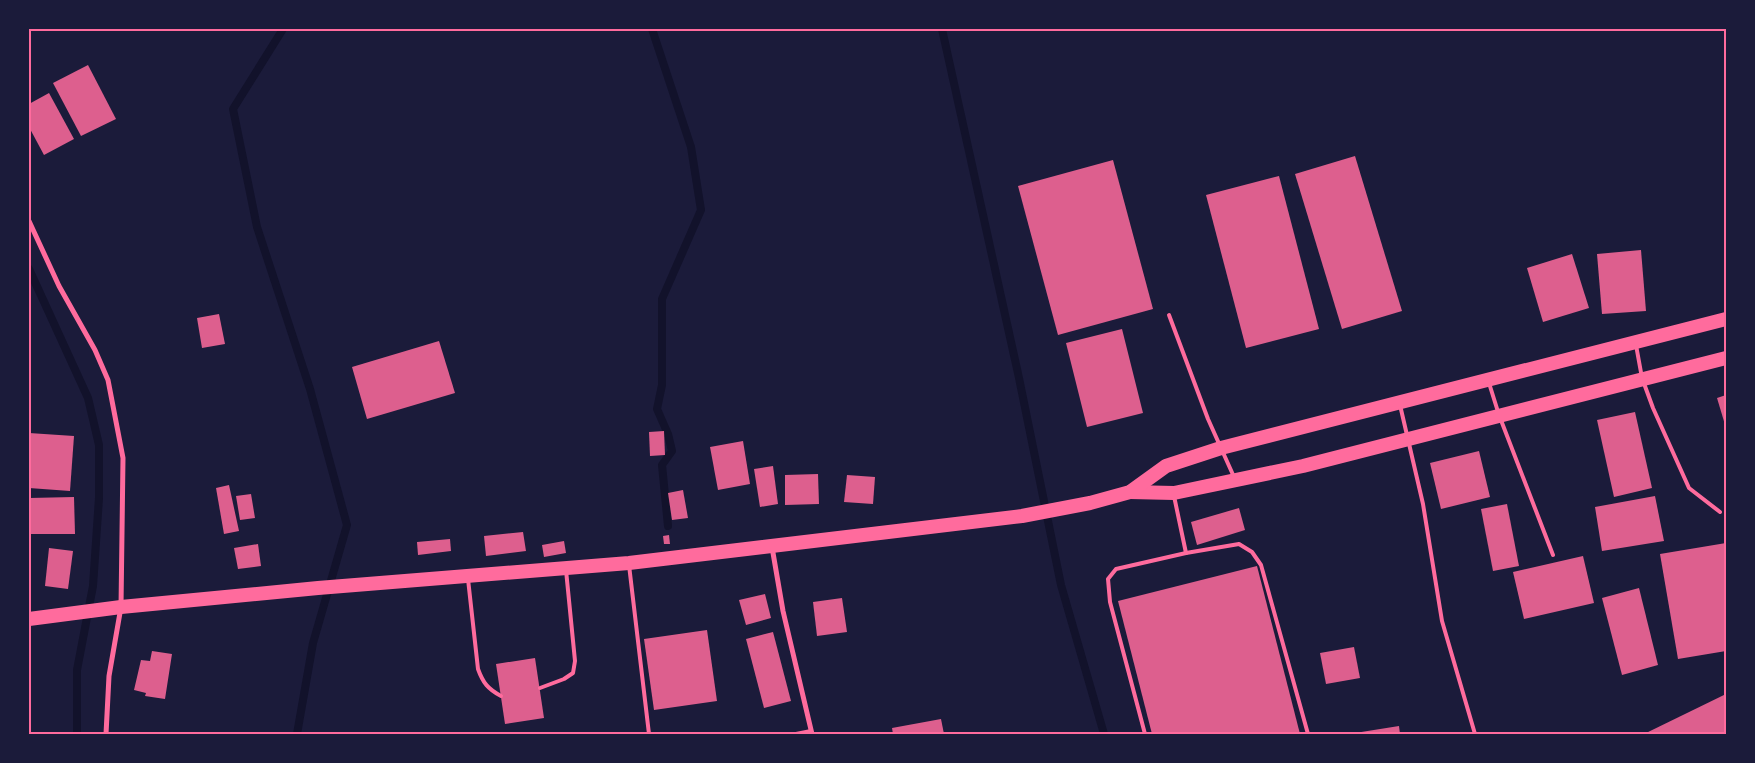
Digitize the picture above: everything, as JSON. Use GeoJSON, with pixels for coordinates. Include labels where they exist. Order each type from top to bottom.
{"type":"FeatureCollection","features":[{"type":"Feature","properties":{"kind":"highway"},"geometry":{"type":"LineString","coordinates":[[29,619],[121,607],[318,588],[629,563],[1022,516],[1090,504],[1130,492],[1166,466],[1220,448],[1488,378],[1636,343],[1726,319]]}},
{"type":"Feature","properties":{"kind":"highway"},"geometry":{"type":"LineString","coordinates":[[1130,492],[1174,494],[1236,481],[1409,440],[1642,378],[1726,358]]}},
{"type":"Feature","properties":{"kind":"street"},"geometry":{"type":"LineString","coordinates":[[29,221],[59,286],[95,350],[112,394],[123,458],[121,607],[109,676],[106,734]]}},
{"type":"Feature","properties":{"kind":"street"},"geometry":{"type":"LineString","coordinates":[[772,546],[784,611],[811,733]]}},
{"type":"Feature","properties":{"kind":"lane"},"geometry":{"type":"LineString","coordinates":[[1169,315],[1220,448],[1236,481]]}},
{"type":"Feature","properties":{"kind":"lane"},"geometry":{"type":"LineString","coordinates":[[1636,343],[1642,378],[1653,408],[1690,488],[1720,512]]}},
{"type":"Feature","properties":{"kind":"lane"},"geometry":{"type":"LineString","coordinates":[[1488,378],[1499,416],[1553,554]]}},
{"type":"Feature","properties":{"kind":"lane"},"geometry":{"type":"LineString","coordinates":[[1399,402],[1423,504],[1442,621],[1475,734]]}},
{"type":"Feature","properties":{"kind":"lane"},"geometry":{"type":"LineString","coordinates":[[1174,494],[1186,553]]}},
{"type":"Feature","properties":{"kind":"lane"},"geometry":{"type":"LineString","coordinates":[[1145,734],[1110,602],[1108,579],[1116,569],[1186,553],[1239,544],[1252,552],[1261,565],[1308,734]]}},
{"type":"Feature","properties":{"kind":"lane"},"geometry":{"type":"LineString","coordinates":[[629,563],[648,734]]}},
{"type":"Feature","properties":{"kind":"lane"},"geometry":{"type":"LineString","coordinates":[[540,688],[564,679],[573,673],[575,661],[566,568]]}},
{"type":"Feature","properties":{"kind":"lane"},"geometry":{"type":"LineString","coordinates":[[467,575],[478,669],[488,689],[501,696]]}},
{"type":"Feature","properties":{"kind":"lane"},"geometry":{"type":"LineString","coordinates":[[796,734],[811,733]]}},
{"type":"Feature","properties":{"kind":"building"},"geometry":{"type":"Polygon","coordinates":[[[88,65],[116,119],[81,136],[53,83],[88,65]]]}},
{"type":"Feature","properties":{"kind":"building"},"geometry":{"type":"Polygon","coordinates":[[[49,93],[74,139],[44,155],[29,127],[29,104],[49,93]]]}},
{"type":"Feature","properties":{"kind":"building"},"geometry":{"type":"Polygon","coordinates":[[[1355,156],[1402,311],[1342,329],[1295,174],[1355,156]]]}},
{"type":"Feature","properties":{"kind":"building"},"geometry":{"type":"Polygon","coordinates":[[[1113,160],[1153,309],[1058,335],[1018,186],[1113,160]]]}},
{"type":"Feature","properties":{"kind":"building"},"geometry":{"type":"Polygon","coordinates":[[[1279,176],[1319,329],[1246,348],[1206,195],[1279,176]]]}},
{"type":"Feature","properties":{"kind":"building"},"geometry":{"type":"Polygon","coordinates":[[[1641,250],[1646,311],[1602,314],[1597,254],[1641,250]]]}},
{"type":"Feature","properties":{"kind":"building"},"geometry":{"type":"Polygon","coordinates":[[[1572,254],[1589,308],[1543,322],[1527,268],[1572,254]]]}},
{"type":"Feature","properties":{"kind":"building"},"geometry":{"type":"Polygon","coordinates":[[[219,314],[225,344],[202,348],[197,318],[219,314]]]}},
{"type":"Feature","properties":{"kind":"building"},"geometry":{"type":"Polygon","coordinates":[[[1122,329],[1143,413],[1087,427],[1066,343],[1122,329]]]}},
{"type":"Feature","properties":{"kind":"building"},"geometry":{"type":"Polygon","coordinates":[[[439,341],[455,393],[367,419],[352,367],[439,341]]]}},
{"type":"Feature","properties":{"kind":"building"},"geometry":{"type":"Polygon","coordinates":[[[1726,395],[1726,428],[1717,398],[1726,395]]]}},
{"type":"Feature","properties":{"kind":"building"},"geometry":{"type":"Polygon","coordinates":[[[1635,412],[1652,488],[1614,497],[1597,420],[1635,412]]]}},
{"type":"Feature","properties":{"kind":"building"},"geometry":{"type":"Polygon","coordinates":[[[664,431],[665,455],[650,456],[649,432],[664,431]]]}},
{"type":"Feature","properties":{"kind":"building"},"geometry":{"type":"Polygon","coordinates":[[[29,433],[74,436],[70,491],[29,488],[29,433]]]}},
{"type":"Feature","properties":{"kind":"building"},"geometry":{"type":"Polygon","coordinates":[[[743,441],[750,484],[718,490],[710,447],[743,441]]]}},
{"type":"Feature","properties":{"kind":"building"},"geometry":{"type":"Polygon","coordinates":[[[1479,451],[1490,497],[1441,509],[1430,463],[1479,451]]]}},
{"type":"Feature","properties":{"kind":"building"},"geometry":{"type":"Polygon","coordinates":[[[773,466],[778,504],[760,507],[754,469],[773,466]]]}},
{"type":"Feature","properties":{"kind":"building"},"geometry":{"type":"Polygon","coordinates":[[[818,474],[819,504],[785,505],[785,475],[818,474]]]}},
{"type":"Feature","properties":{"kind":"building"},"geometry":{"type":"Polygon","coordinates":[[[847,475],[875,477],[873,504],[844,502],[847,475]]]}},
{"type":"Feature","properties":{"kind":"building"},"geometry":{"type":"Polygon","coordinates":[[[229,485],[239,531],[224,534],[216,488],[229,485]]]}},
{"type":"Feature","properties":{"kind":"building"},"geometry":{"type":"Polygon","coordinates":[[[683,490],[688,518],[672,520],[668,493],[683,490]]]}},
{"type":"Feature","properties":{"kind":"building"},"geometry":{"type":"Polygon","coordinates":[[[251,494],[255,518],[240,520],[236,496],[251,494]]]}},
{"type":"Feature","properties":{"kind":"building"},"geometry":{"type":"Polygon","coordinates":[[[1655,496],[1664,541],[1602,551],[1595,507],[1655,496]]]}},
{"type":"Feature","properties":{"kind":"building"},"geometry":{"type":"Polygon","coordinates":[[[74,497],[75,534],[29,534],[29,498],[74,497]]]}},
{"type":"Feature","properties":{"kind":"building"},"geometry":{"type":"Polygon","coordinates":[[[1507,504],[1519,566],[1493,571],[1481,509],[1507,504]]]}},
{"type":"Feature","properties":{"kind":"building"},"geometry":{"type":"Polygon","coordinates":[[[1239,508],[1245,530],[1197,545],[1191,522],[1239,508]]]}},
{"type":"Feature","properties":{"kind":"building"},"geometry":{"type":"Polygon","coordinates":[[[523,532],[526,551],[486,556],[484,536],[523,532]]]}},
{"type":"Feature","properties":{"kind":"building"},"geometry":{"type":"Polygon","coordinates":[[[669,535],[670,544],[664,544],[663,536],[669,535]]]}},
{"type":"Feature","properties":{"kind":"building"},"geometry":{"type":"Polygon","coordinates":[[[450,539],[451,551],[418,555],[417,542],[450,539]]]}},
{"type":"Feature","properties":{"kind":"building"},"geometry":{"type":"Polygon","coordinates":[[[564,541],[566,553],[544,557],[542,545],[564,541]]]}},
{"type":"Feature","properties":{"kind":"building"},"geometry":{"type":"Polygon","coordinates":[[[1726,543],[1726,651],[1678,659],[1660,554],[1726,543]]]}},
{"type":"Feature","properties":{"kind":"building"},"geometry":{"type":"Polygon","coordinates":[[[258,544],[261,566],[238,569],[234,548],[258,544]]]}},
{"type":"Feature","properties":{"kind":"building"},"geometry":{"type":"Polygon","coordinates":[[[49,548],[73,551],[68,589],[45,586],[49,548]]]}},
{"type":"Feature","properties":{"kind":"building"},"geometry":{"type":"Polygon","coordinates":[[[1583,556],[1594,603],[1524,619],[1513,572],[1583,556]]]}},
{"type":"Feature","properties":{"kind":"building"},"geometry":{"type":"Polygon","coordinates":[[[1257,566],[1300,734],[1152,734],[1118,601],[1257,566]]]}},
{"type":"Feature","properties":{"kind":"building"},"geometry":{"type":"Polygon","coordinates":[[[1639,588],[1658,665],[1622,675],[1602,598],[1639,588]]]}},
{"type":"Feature","properties":{"kind":"building"},"geometry":{"type":"Polygon","coordinates":[[[765,594],[771,618],[746,625],[739,600],[765,594]]]}},
{"type":"Feature","properties":{"kind":"building"},"geometry":{"type":"Polygon","coordinates":[[[842,598],[847,632],[817,636],[813,602],[842,598]]]}},
{"type":"Feature","properties":{"kind":"building"},"geometry":{"type":"Polygon","coordinates":[[[707,630],[717,701],[654,710],[644,639],[707,630]]]}},
{"type":"Feature","properties":{"kind":"building"},"geometry":{"type":"Polygon","coordinates":[[[773,632],[791,701],[764,708],[746,639],[773,632]]]}},
{"type":"Feature","properties":{"kind":"building"},"geometry":{"type":"Polygon","coordinates":[[[1354,647],[1360,678],[1326,684],[1320,653],[1354,647]]]}},
{"type":"Feature","properties":{"kind":"building"},"geometry":{"type":"Polygon","coordinates":[[[152,651],[172,654],[165,699],[145,696],[146,693],[134,690],[141,660],[150,661],[152,651]]]}},
{"type":"Feature","properties":{"kind":"building"},"geometry":{"type":"Polygon","coordinates":[[[535,658],[544,718],[505,724],[496,664],[535,658]]]}},
{"type":"Feature","properties":{"kind":"building"},"geometry":{"type":"Polygon","coordinates":[[[1726,694],[1726,734],[1644,734],[1726,694]]]}},
{"type":"Feature","properties":{"kind":"building"},"geometry":{"type":"Polygon","coordinates":[[[941,719],[944,734],[893,734],[892,728],[941,719]]]}},
{"type":"Feature","properties":{"kind":"building"},"geometry":{"type":"Polygon","coordinates":[[[1399,726],[1400,734],[1355,734],[1355,733],[1399,726]]]}},
{"type":"Feature","properties":{"kind":"waterway"},"geometry":{"type":"LineString","coordinates":[[283,29],[233,109],[257,227],[310,389],[347,525],[313,643],[297,734]]}},
{"type":"Feature","properties":{"kind":"waterway"},"geometry":{"type":"LineString","coordinates":[[652,29],[691,147],[701,210],[662,299],[662,385],[657,409],[668,434],[672,451],[662,465],[668,526]]}},
{"type":"Feature","properties":{"kind":"waterway"},"geometry":{"type":"LineString","coordinates":[[942,29],[1019,378],[1061,585],[1104,734]]}},
{"type":"Feature","properties":{"kind":"waterway"},"geometry":{"type":"LineString","coordinates":[[29,269],[88,398],[99,445],[99,498],[93,586],[77,670],[77,734]]}}]}
